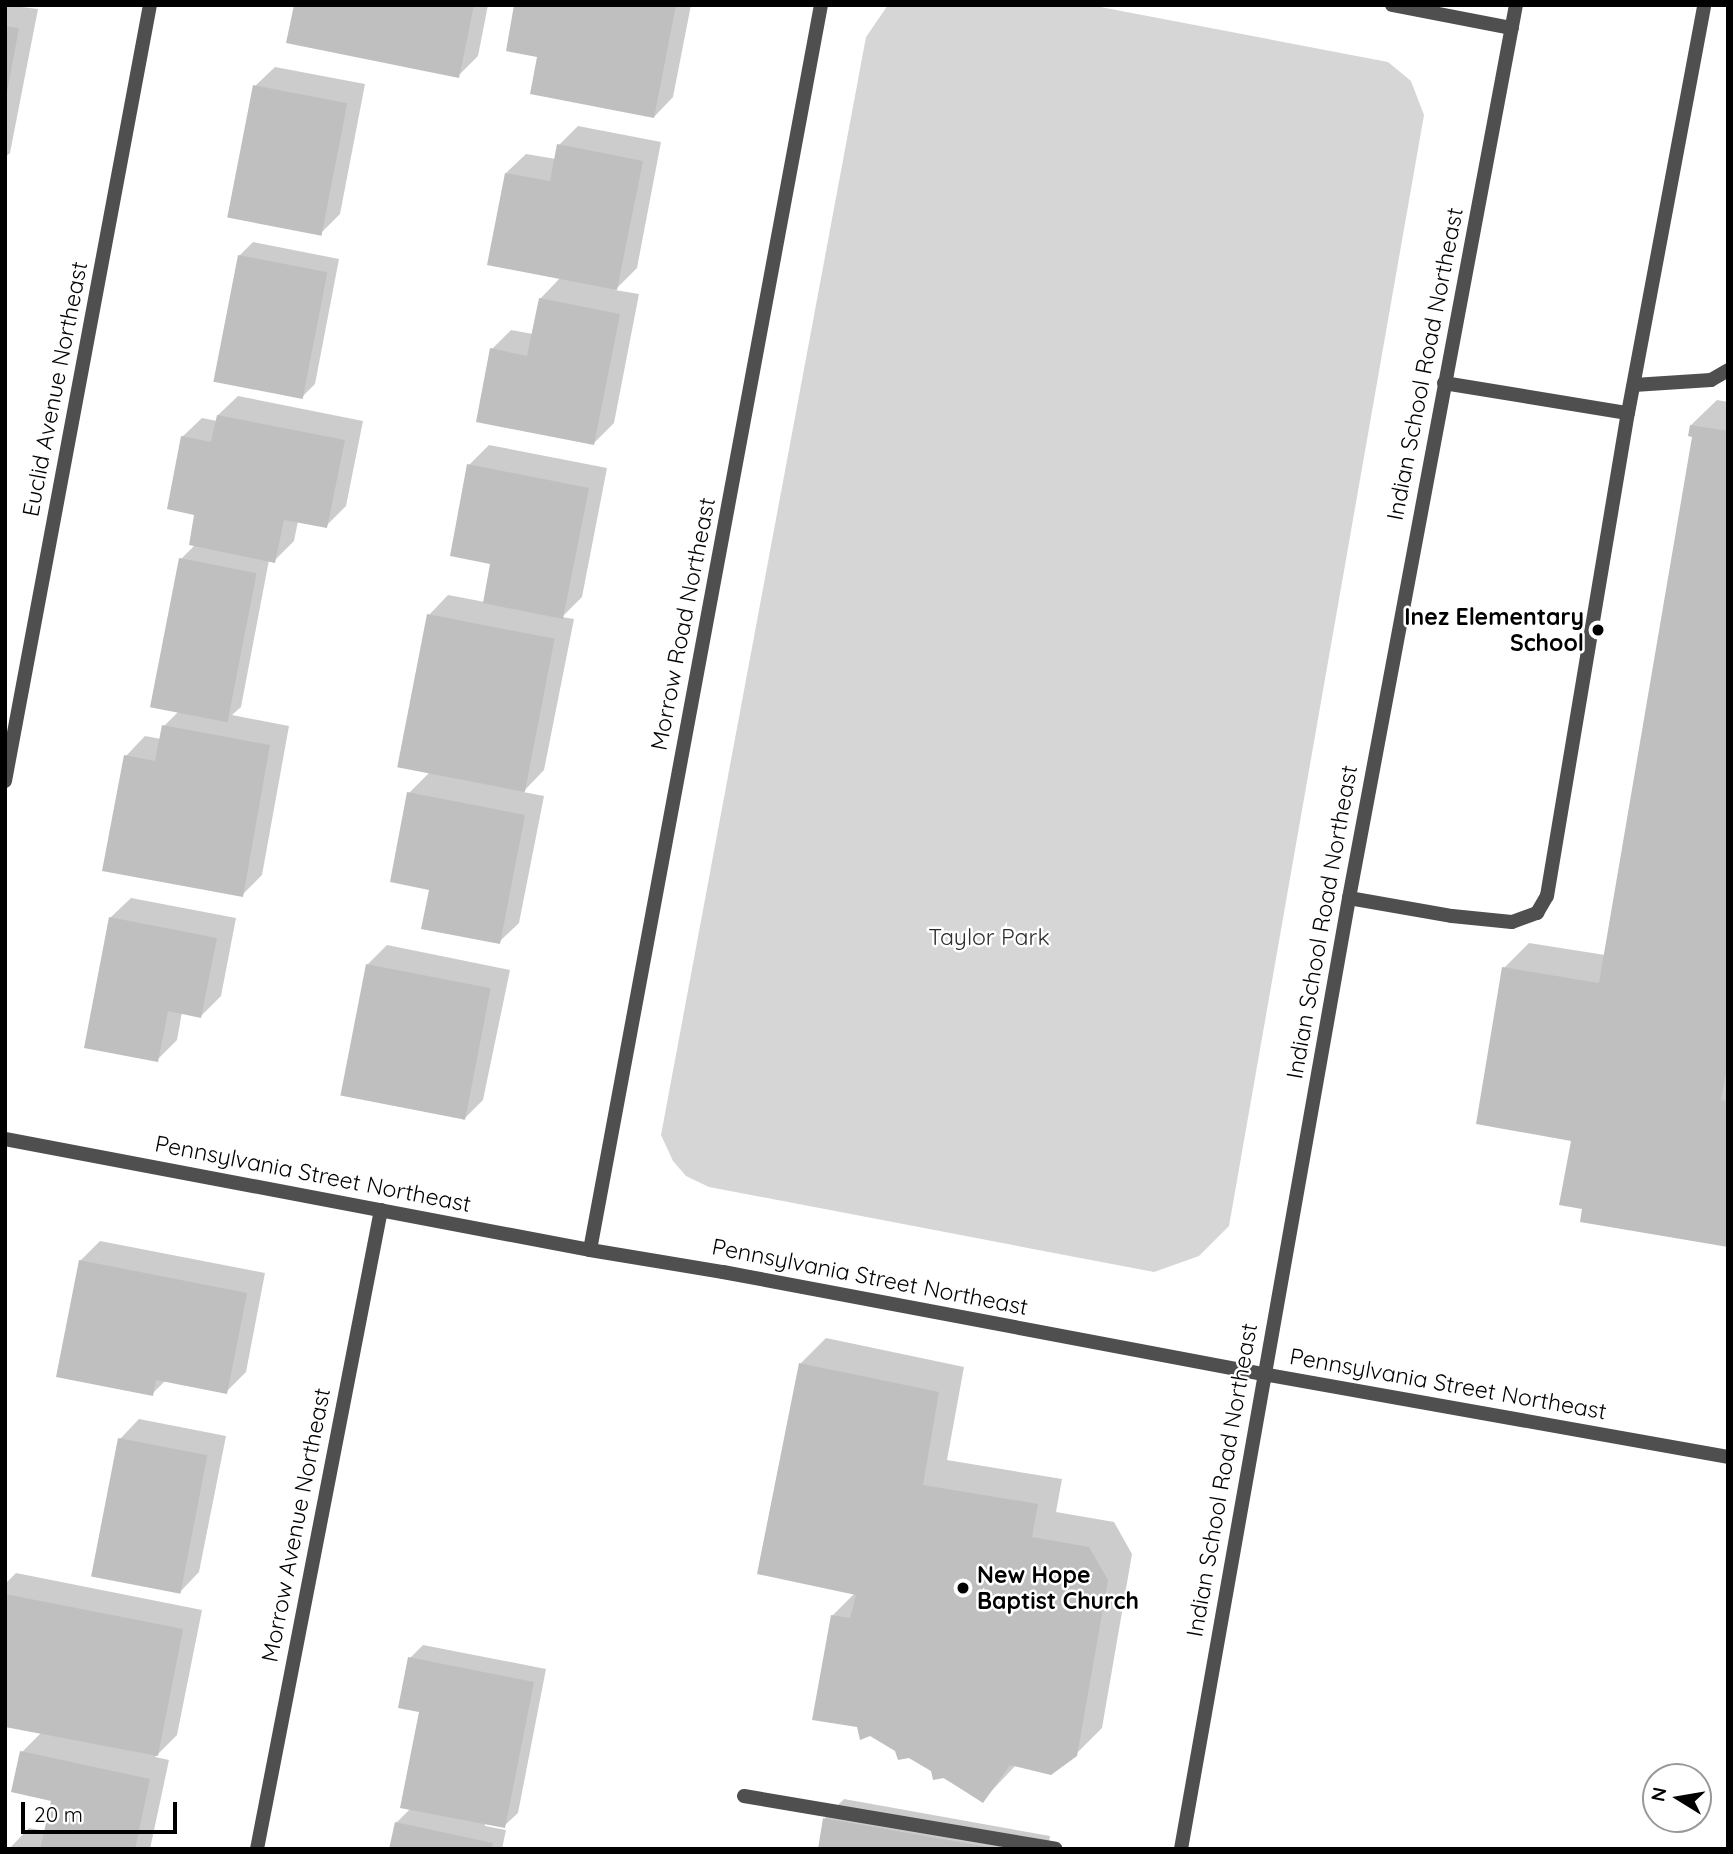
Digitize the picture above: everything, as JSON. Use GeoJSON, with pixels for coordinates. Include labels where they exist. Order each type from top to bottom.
{"type":"FeatureCollection","features":[{"type":"Feature","properties":{"kind":"street","name":"Euclid Avenue Northeast"},"geometry":{"type":"LineString","coordinates":[[5,781],[150,5]]}},
{"type":"Feature","properties":{"kind":"street","name":"Morrow Road Northeast"},"geometry":{"type":"LineString","coordinates":[[590,1250],[821,5]]}},
{"type":"Feature","properties":{"kind":"street"},"geometry":{"type":"LineString","coordinates":[[1392,5],[1512,28]]}},
{"type":"Feature","properties":{"kind":"street","name":"Indian School Road Northeast"},"geometry":{"type":"LineString","coordinates":[[1181,1849],[1349,898],[1516,5]]}},
{"type":"Feature","properties":{"kind":"street"},"geometry":{"type":"LineString","coordinates":[[1349,898],[1452,916],[1512,922],[1536,913],[1547,896],[1628,413],[1704,5]]}},
{"type":"Feature","properties":{"kind":"street"},"geometry":{"type":"LineString","coordinates":[[1634,385],[1712,380],[1728,370]]}},
{"type":"Feature","properties":{"kind":"street"},"geometry":{"type":"LineString","coordinates":[[1444,383],[1628,413]]}},
{"type":"Feature","properties":{"kind":"street","name":"Pennsylvania Street Northeast"},"geometry":{"type":"LineString","coordinates":[[5,1139],[590,1250],[737,1274],[1263,1374],[1728,1457]]}},
{"type":"Feature","properties":{"kind":"street","name":"Morrow Avenue Northeast"},"geometry":{"type":"LineString","coordinates":[[257,1849],[380,1210]]}},
{"type":"Feature","properties":{"kind":"street"},"geometry":{"type":"LineString","coordinates":[[744,1796],[1056,1849]]}},
{"type":"Feature","properties":{"kind":"green space","name":"Taylor Park"},"geometry":{"type":"Polygon","coordinates":[[[888,5],[1090,5],[1388,62],[1411,81],[1424,115],[1229,1226],[1199,1256],[1154,1272],[709,1187],[686,1176],[673,1161],[661,1135],[866,37],[888,5]]]}},
{"type":"Feature","properties":{"kind":"building"},"geometry":{"type":"Polygon","coordinates":[[[294,5],[474,5],[459,78],[286,43],[294,5]]]}},
{"type":"Feature","properties":{"kind":"building"},"geometry":{"type":"Polygon","coordinates":[[[514,5],[676,5],[654,118],[530,94],[537,57],[506,51],[514,5]]]}},
{"type":"Feature","properties":{"kind":"building"},"geometry":{"type":"Polygon","coordinates":[[[5,26],[19,28],[7,92],[5,92],[5,26]]]}},
{"type":"Feature","properties":{"kind":"building"},"geometry":{"type":"Polygon","coordinates":[[[253,85],[347,103],[321,236],[227,218],[253,85]]]}},
{"type":"Feature","properties":{"kind":"building"},"geometry":{"type":"Polygon","coordinates":[[[557,144],[643,161],[617,290],[487,265],[505,173],[550,181],[557,144]]]}},
{"type":"Feature","properties":{"kind":"building"},"geometry":{"type":"Polygon","coordinates":[[[238,255],[327,272],[303,399],[213,382],[238,255]]]}},
{"type":"Feature","properties":{"kind":"building"},"geometry":{"type":"Polygon","coordinates":[[[539,298],[620,314],[594,445],[476,422],[490,348],[527,356],[539,298]]]}},
{"type":"Feature","properties":{"kind":"building"},"geometry":{"type":"Polygon","coordinates":[[[217,415],[345,440],[327,528],[284,520],[275,563],[189,545],[194,515],[167,509],[181,436],[211,442],[217,415]]]}},
{"type":"Feature","properties":{"kind":"building"},"geometry":{"type":"Polygon","coordinates":[[[1690,425],[1728,431],[1728,1062],[1721,1100],[1728,1101],[1728,1247],[1580,1222],[1582,1209],[1559,1205],[1571,1141],[1476,1124],[1502,967],[1599,983],[1692,437],[1688,436],[1690,425]]]}},
{"type":"Feature","properties":{"kind":"building"},"geometry":{"type":"Polygon","coordinates":[[[467,464],[589,488],[563,619],[483,603],[490,564],[450,556],[467,464]]]}},
{"type":"Feature","properties":{"kind":"building"},"geometry":{"type":"Polygon","coordinates":[[[179,558],[257,573],[228,722],[150,707],[179,558]]]}},
{"type":"Feature","properties":{"kind":"building"},"geometry":{"type":"Polygon","coordinates":[[[427,614],[555,639],[525,792],[397,767],[427,614]]]}},
{"type":"Feature","properties":{"kind":"building"},"geometry":{"type":"Polygon","coordinates":[[[162,725],[270,745],[243,897],[102,871],[124,755],[155,761],[162,725]]]}},
{"type":"Feature","properties":{"kind":"building"},"geometry":{"type":"Polygon","coordinates":[[[407,792],[525,815],[500,944],[421,929],[429,890],[390,882],[407,792]]]}},
{"type":"Feature","properties":{"kind":"building"},"geometry":{"type":"Polygon","coordinates":[[[109,917],[217,938],[201,1018],[168,1011],[158,1062],[84,1048],[109,917]]]}},
{"type":"Feature","properties":{"kind":"building"},"geometry":{"type":"Polygon","coordinates":[[[366,964],[491,988],[465,1120],[340,1096],[366,964]]]}},
{"type":"Feature","properties":{"kind":"building"},"geometry":{"type":"Polygon","coordinates":[[[79,1260],[247,1293],[227,1394],[156,1380],[153,1396],[56,1377],[79,1260]]]}},
{"type":"Feature","properties":{"kind":"building","name":"New Hope Baptist Church"},"geometry":{"type":"Polygon","coordinates":[[[799,1363],[939,1392],[923,1485],[1038,1504],[1032,1537],[1089,1547],[1108,1580],[1077,1756],[1051,1775],[1010,1765],[983,1803],[944,1778],[933,1780],[931,1771],[909,1758],[898,1760],[895,1751],[870,1736],[860,1740],[857,1727],[812,1720],[831,1615],[850,1618],[856,1595],[757,1574],[799,1363]]]}},
{"type":"Feature","properties":{"kind":"building"},"geometry":{"type":"Polygon","coordinates":[[[118,1438],[207,1455],[180,1594],[91,1576],[118,1438]]]}},
{"type":"Feature","properties":{"kind":"building"},"geometry":{"type":"Polygon","coordinates":[[[5,1594],[183,1629],[158,1756],[5,1727],[5,1594]]]}},
{"type":"Feature","properties":{"kind":"building"},"geometry":{"type":"Polygon","coordinates":[[[408,1657],[534,1682],[505,1828],[400,1808],[419,1712],[398,1708],[408,1657]]]}},
{"type":"Feature","properties":{"kind":"building"},"geometry":{"type":"Polygon","coordinates":[[[20,1751],[150,1779],[135,1849],[40,1849],[51,1801],[11,1792],[20,1751]]]}},
{"type":"Feature","properties":{"kind":"building"},"geometry":{"type":"Polygon","coordinates":[[[823,1818],[988,1847],[988,1849],[818,1849],[823,1818]]]}},
{"type":"Feature","properties":{"kind":"building"},"geometry":{"type":"Polygon","coordinates":[[[395,1822],[493,1843],[492,1849],[389,1849],[395,1822]]]}},
{"type":"Feature","properties":{"kind":"place","name":"Inez Elementary School"},"geometry":{"type":"Point","coordinates":[1598,630]}},
{"type":"Feature","properties":{"kind":"place","name":"New Hope Baptist Church"},"geometry":{"type":"Point","coordinates":[963,1588]}}]}
